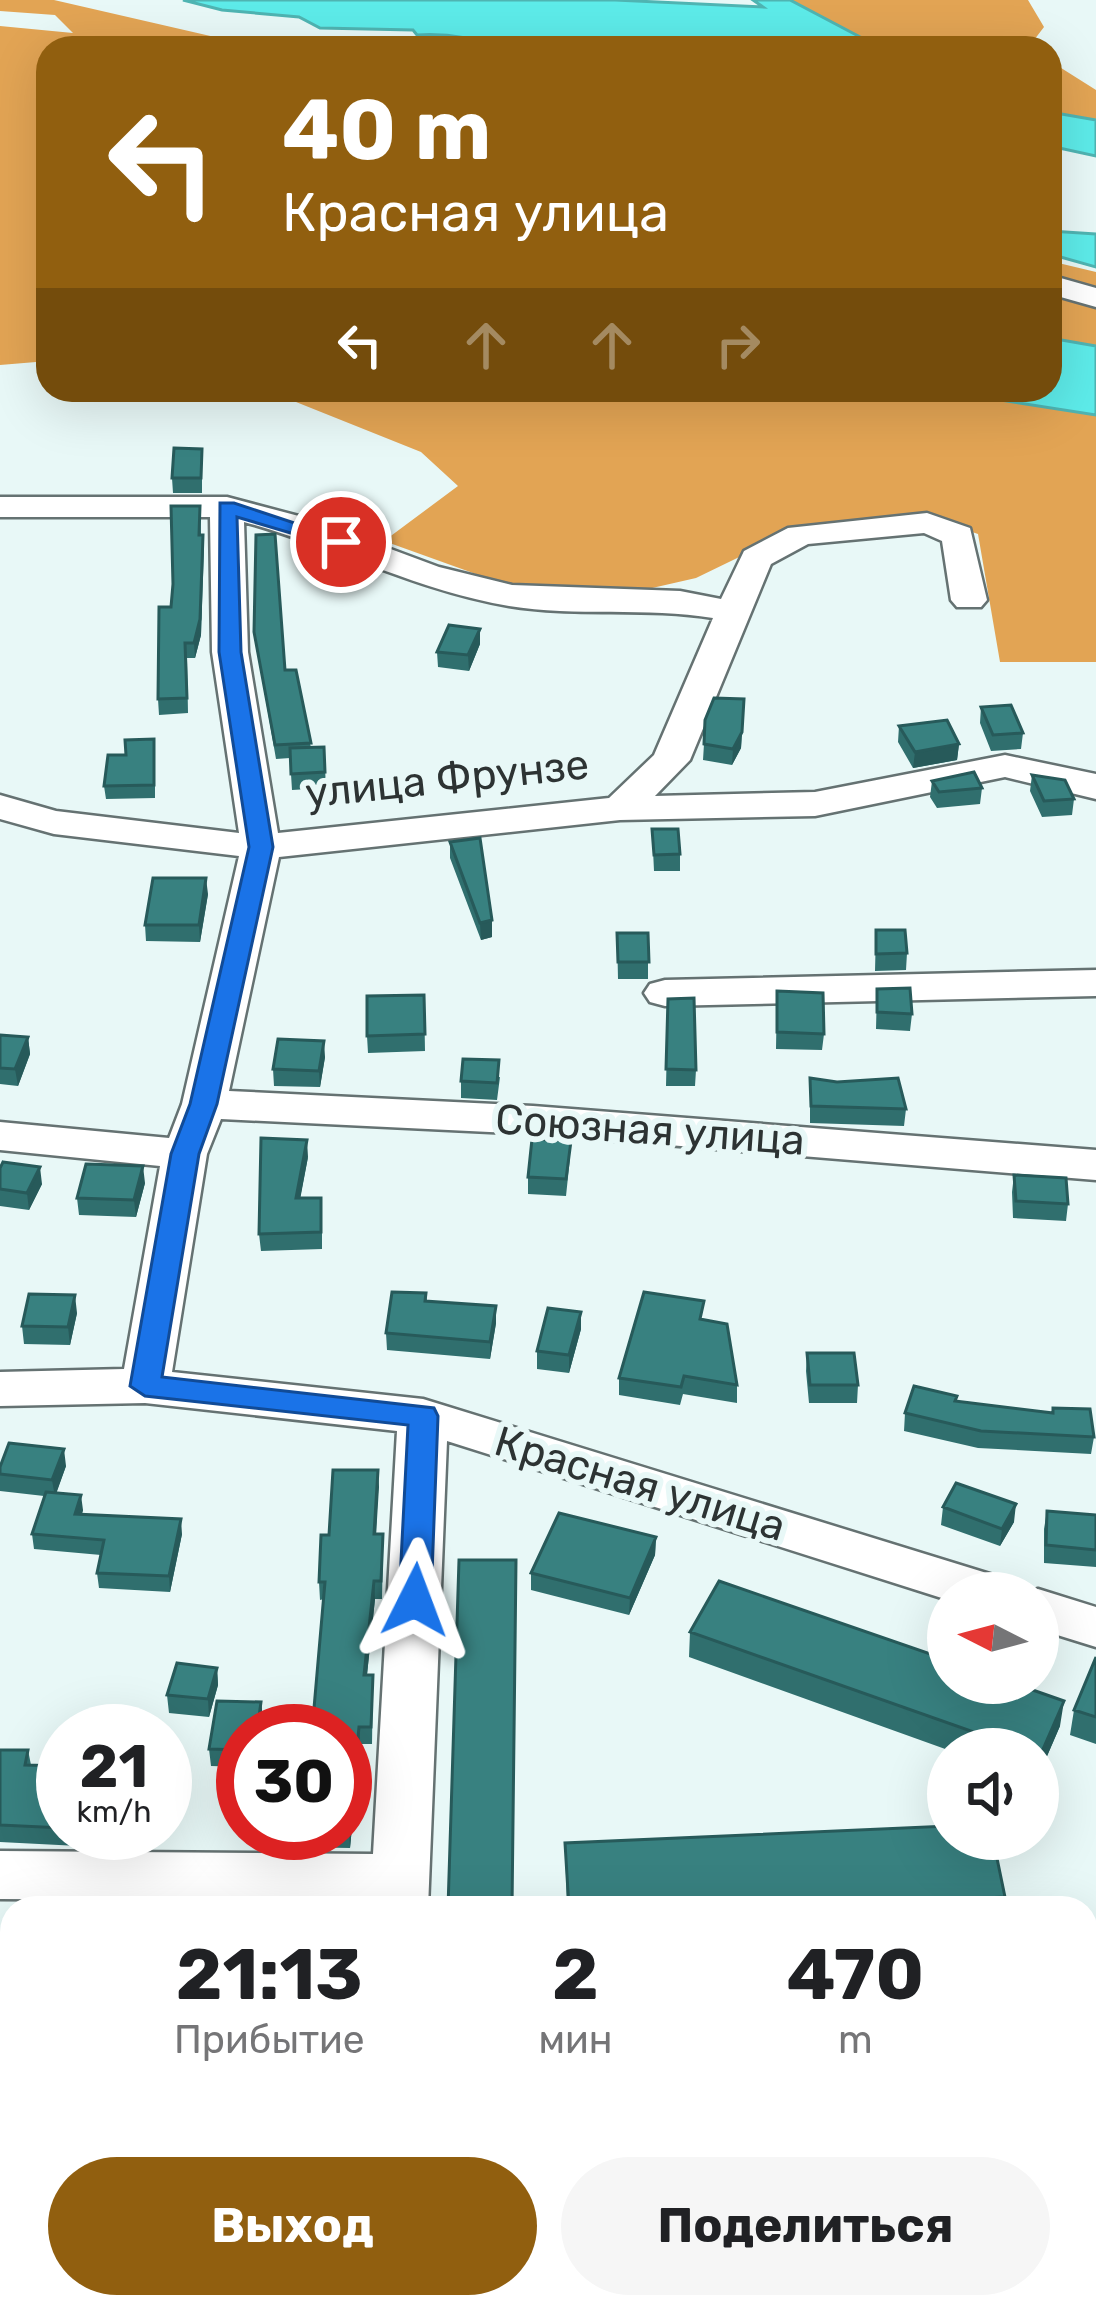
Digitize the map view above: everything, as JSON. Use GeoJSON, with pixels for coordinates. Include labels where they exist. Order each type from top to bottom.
{"type":"FeatureCollection","features":[{"type":"Feature","properties":{"kind":"street"},"geometry":{"type":"LineString","coordinates":[[1062,288],[1096,298]]}},
{"type":"Feature","properties":{"kind":"street"},"geometry":{"type":"LineString","coordinates":[[145,1386],[185,1154],[204,1104],[261,847],[230,652],[227,507]]}},
{"type":"Feature","properties":{"kind":"street"},"geometry":{"type":"LineString","coordinates":[[0,508],[227,507],[298,526],[427,574],[511,596],[680,602],[732,611]]}},
{"type":"Feature","properties":{"kind":"street","name":"улица Фрунзе"},"geometry":{"type":"LineString","coordinates":[[620,808],[671,760],[756,557],[800,535],[927,523],[958,535],[969,600]]}},
{"type":"Feature","properties":{"kind":"street","name":"улица Фрунзе"},"geometry":{"type":"LineString","coordinates":[[0,807],[54,822],[261,847],[620,808],[815,804],[1005,766],[1066,776],[1096,787]]}},
{"type":"Feature","properties":{"kind":"street"},"geometry":{"type":"LineString","coordinates":[[665,993],[1096,983]]}},
{"type":"Feature","properties":{"kind":"street","name":"Союзная улица"},"geometry":{"type":"LineString","coordinates":[[204,1104],[533,1120],[1096,1165]]}},
{"type":"Feature","properties":{"kind":"street"},"geometry":{"type":"LineString","coordinates":[[0,1136],[185,1154]]}},
{"type":"Feature","properties":{"kind":"street","name":"Красная улица"},"geometry":{"type":"LineString","coordinates":[[0,1389],[145,1386],[423,1416],[927,1574]]}},
{"type":"Feature","properties":{"kind":"street"},"geometry":{"type":"LineString","coordinates":[[0,1875],[401,1893],[423,1416]]}},
{"type":"Feature","properties":{"kind":"street"},"geometry":{"type":"LineString","coordinates":[[1059,1616],[1096,1628]]}},
{"type":"Feature","properties":{"kind":"shaded area"},"geometry":{"type":"Polygon","coordinates":[[[0,0],[54,0],[211,36],[36,36],[36,362],[0,365],[0,26],[73,33],[55,15],[0,11],[0,0]]]}},
{"type":"Feature","properties":{"kind":"shaded area"},"geometry":{"type":"Polygon","coordinates":[[[790,0],[1028,0],[1044,27],[1037,36],[858,36],[790,0]]]}},
{"type":"Feature","properties":{"kind":"shaded area"},"geometry":{"type":"Polygon","coordinates":[[[1062,69],[1096,90],[1096,120],[1062,114],[1062,69]]]}},
{"type":"Feature","properties":{"kind":"shaded area"},"geometry":{"type":"Polygon","coordinates":[[[1062,264],[1096,272],[1096,662],[1000,662],[978,534],[919,514],[772,541],[696,578],[639,591],[498,582],[384,541],[458,486],[421,452],[296,402],[1062,402],[1062,264]]]}},
{"type":"Feature","properties":{"kind":"water"},"geometry":{"type":"Polygon","coordinates":[[[183,0],[615,0],[763,7],[753,0],[790,0],[858,36],[417,35],[413,30],[320,28],[299,17],[222,10],[183,0]]]}},
{"type":"Feature","properties":{"kind":"water"},"geometry":{"type":"Polygon","coordinates":[[[1062,114],[1096,120],[1096,156],[1062,149],[1062,114]]]}},
{"type":"Feature","properties":{"kind":"water"},"geometry":{"type":"Polygon","coordinates":[[[1062,232],[1096,234],[1096,267],[1062,257],[1062,232]]]}},
{"type":"Feature","properties":{"kind":"water"},"geometry":{"type":"Polygon","coordinates":[[[1062,340],[1096,346],[1096,415],[1013,402],[1062,402],[1062,340]]]}},
{"type":"Feature","properties":{"kind":"building"},"geometry":{"type":"Polygon","coordinates":[[[174,448],[202,449],[201,478],[172,478],[174,448]]]}},
{"type":"Feature","properties":{"kind":"building"},"geometry":{"type":"Polygon","coordinates":[[[171,506],[200,506],[200,619],[194,643],[185,643],[187,698],[158,699],[159,607],[171,607],[173,584],[171,506]]]}},
{"type":"Feature","properties":{"kind":"building"},"geometry":{"type":"Polygon","coordinates":[[[275,534],[285,670],[296,670],[311,743],[275,745],[254,632],[256,535],[275,534]]]}},
{"type":"Feature","properties":{"kind":"building"},"geometry":{"type":"Polygon","coordinates":[[[449,625],[480,629],[468,655],[437,652],[449,625]]]}},
{"type":"Feature","properties":{"kind":"building"},"geometry":{"type":"Polygon","coordinates":[[[714,698],[744,699],[742,732],[733,749],[704,744],[705,720],[714,698]]]}},
{"type":"Feature","properties":{"kind":"building"},"geometry":{"type":"Polygon","coordinates":[[[1011,705],[1023,733],[993,735],[981,707],[1011,705]]]}},
{"type":"Feature","properties":{"kind":"building"},"geometry":{"type":"Polygon","coordinates":[[[947,720],[959,744],[915,752],[899,726],[947,720]]]}},
{"type":"Feature","properties":{"kind":"building"},"geometry":{"type":"Polygon","coordinates":[[[154,739],[154,785],[104,786],[108,755],[126,755],[125,740],[154,739]]]}},
{"type":"Feature","properties":{"kind":"building"},"geometry":{"type":"Polygon","coordinates":[[[324,747],[325,772],[291,774],[290,748],[324,747]]]}},
{"type":"Feature","properties":{"kind":"building"},"geometry":{"type":"Polygon","coordinates":[[[974,772],[982,788],[939,792],[932,781],[974,772]]]}},
{"type":"Feature","properties":{"kind":"building"},"geometry":{"type":"Polygon","coordinates":[[[1032,775],[1065,780],[1074,799],[1044,801],[1032,775]]]}},
{"type":"Feature","properties":{"kind":"building"},"geometry":{"type":"Polygon","coordinates":[[[652,829],[678,829],[680,854],[654,855],[652,829]]]}},
{"type":"Feature","properties":{"kind":"building"},"geometry":{"type":"Polygon","coordinates":[[[480,838],[492,920],[480,923],[450,842],[480,838]]]}},
{"type":"Feature","properties":{"kind":"building"},"geometry":{"type":"Polygon","coordinates":[[[153,878],[206,878],[199,925],[145,925],[153,878]]]}},
{"type":"Feature","properties":{"kind":"building"},"geometry":{"type":"Polygon","coordinates":[[[876,930],[905,930],[907,953],[876,954],[876,930]]]}},
{"type":"Feature","properties":{"kind":"building"},"geometry":{"type":"Polygon","coordinates":[[[617,933],[648,933],[649,962],[618,962],[617,933]]]}},
{"type":"Feature","properties":{"kind":"building"},"geometry":{"type":"Polygon","coordinates":[[[910,988],[912,1014],[877,1012],[877,989],[910,988]]]}},
{"type":"Feature","properties":{"kind":"building"},"geometry":{"type":"Polygon","coordinates":[[[777,991],[823,993],[824,1034],[777,1032],[777,991]]]}},
{"type":"Feature","properties":{"kind":"building"},"geometry":{"type":"Polygon","coordinates":[[[424,995],[425,1034],[367,1036],[367,996],[424,995]]]}},
{"type":"Feature","properties":{"kind":"building"},"geometry":{"type":"Polygon","coordinates":[[[694,998],[696,1070],[666,1069],[668,999],[694,998]]]}},
{"type":"Feature","properties":{"kind":"building"},"geometry":{"type":"Polygon","coordinates":[[[0,1035],[28,1037],[15,1069],[0,1068],[0,1035]]]}},
{"type":"Feature","properties":{"kind":"building"},"geometry":{"type":"Polygon","coordinates":[[[278,1039],[324,1041],[319,1071],[273,1069],[278,1039]]]}},
{"type":"Feature","properties":{"kind":"building"},"geometry":{"type":"Polygon","coordinates":[[[463,1059],[499,1060],[497,1083],[461,1081],[463,1059]]]}},
{"type":"Feature","properties":{"kind":"building"},"geometry":{"type":"Polygon","coordinates":[[[810,1078],[837,1082],[898,1078],[906,1109],[811,1106],[810,1078]]]}},
{"type":"Feature","properties":{"kind":"building"},"geometry":{"type":"Polygon","coordinates":[[[261,1138],[307,1140],[296,1198],[321,1198],[321,1232],[259,1234],[261,1138]]]}},
{"type":"Feature","properties":{"kind":"building"},"geometry":{"type":"Polygon","coordinates":[[[532,1139],[571,1141],[566,1179],[528,1177],[532,1139]]]}},
{"type":"Feature","properties":{"kind":"building"},"geometry":{"type":"Polygon","coordinates":[[[3,1162],[40,1167],[27,1193],[0,1189],[3,1162]]]}},
{"type":"Feature","properties":{"kind":"building"},"geometry":{"type":"Polygon","coordinates":[[[86,1164],[143,1166],[134,1200],[77,1198],[86,1164]]]}},
{"type":"Feature","properties":{"kind":"building"},"geometry":{"type":"Polygon","coordinates":[[[1014,1175],[1066,1178],[1068,1204],[1016,1201],[1014,1175]]]}},
{"type":"Feature","properties":{"kind":"building"},"geometry":{"type":"Polygon","coordinates":[[[392,1292],[426,1293],[425,1301],[496,1306],[490,1342],[386,1333],[392,1292]]]}},
{"type":"Feature","properties":{"kind":"building"},"geometry":{"type":"Polygon","coordinates":[[[644,1292],[704,1301],[700,1319],[727,1324],[737,1385],[684,1376],[681,1387],[619,1378],[644,1292]]]}},
{"type":"Feature","properties":{"kind":"building"},"geometry":{"type":"Polygon","coordinates":[[[29,1294],[75,1295],[68,1327],[22,1326],[29,1294]]]}},
{"type":"Feature","properties":{"kind":"building"},"geometry":{"type":"Polygon","coordinates":[[[548,1308],[581,1312],[569,1355],[537,1351],[548,1308]]]}},
{"type":"Feature","properties":{"kind":"building"},"geometry":{"type":"Polygon","coordinates":[[[807,1353],[854,1353],[858,1385],[810,1385],[807,1353]]]}},
{"type":"Feature","properties":{"kind":"building"},"geometry":{"type":"Polygon","coordinates":[[[914,1386],[957,1396],[955,1401],[1053,1413],[1053,1408],[1090,1409],[1094,1437],[981,1431],[905,1413],[914,1386]]]}},
{"type":"Feature","properties":{"kind":"building"},"geometry":{"type":"Polygon","coordinates":[[[9,1443],[64,1449],[52,1480],[0,1474],[9,1443]]]}},
{"type":"Feature","properties":{"kind":"building"},"geometry":{"type":"Polygon","coordinates":[[[333,1470],[378,1470],[374,1534],[383,1534],[381,1581],[374,1581],[364,1675],[373,1675],[372,1704],[314,1704],[325,1582],[319,1582],[321,1535],[329,1535],[333,1470]]]}},
{"type":"Feature","properties":{"kind":"building"},"geometry":{"type":"Polygon","coordinates":[[[956,1483],[1016,1504],[1002,1529],[943,1507],[956,1483]]]}},
{"type":"Feature","properties":{"kind":"building"},"geometry":{"type":"Polygon","coordinates":[[[46,1492],[81,1495],[75,1514],[181,1519],[169,1576],[97,1573],[104,1540],[32,1534],[46,1492]]]}},
{"type":"Feature","properties":{"kind":"building"},"geometry":{"type":"Polygon","coordinates":[[[1047,1511],[1096,1515],[1096,1550],[1046,1545],[1047,1511]]]}},
{"type":"Feature","properties":{"kind":"building"},"geometry":{"type":"Polygon","coordinates":[[[559,1513],[656,1537],[630,1598],[531,1573],[559,1513]]]}},
{"type":"Feature","properties":{"kind":"building"},"geometry":{"type":"Polygon","coordinates":[[[459,1560],[516,1560],[512,1896],[448,1896],[459,1560]]]}},
{"type":"Feature","properties":{"kind":"building"},"geometry":{"type":"Polygon","coordinates":[[[719,1581],[927,1653],[927,1704],[1064,1701],[1052,1728],[962,1728],[690,1632],[719,1581]]]}},
{"type":"Feature","properties":{"kind":"building"},"geometry":{"type":"Polygon","coordinates":[[[1096,1657],[1096,1717],[1074,1710],[1096,1657]]]}},
{"type":"Feature","properties":{"kind":"building"},"geometry":{"type":"Polygon","coordinates":[[[177,1663],[217,1668],[208,1699],[167,1695],[177,1663]]]}},
{"type":"Feature","properties":{"kind":"building"},"geometry":{"type":"Polygon","coordinates":[[[217,1701],[261,1702],[261,1704],[217,1701]]]}},
{"type":"Feature","properties":{"kind":"building"},"geometry":{"type":"Polygon","coordinates":[[[216,1707],[216,1749],[209,1749],[216,1707]]]}},
{"type":"Feature","properties":{"kind":"building"},"geometry":{"type":"Polygon","coordinates":[[[0,1750],[28,1750],[25,1765],[36,1765],[36,1827],[0,1825],[0,1750]]]}},
{"type":"Feature","properties":{"kind":"building"},"geometry":{"type":"Polygon","coordinates":[[[927,1827],[927,1860],[997,1860],[1005,1896],[568,1896],[565,1843],[927,1827]]]}},
{"type":"Feature","properties":{"kind":"route"},"geometry":{"type":"LineString","coordinates":[[341,542],[227,507],[230,652],[261,847],[204,1104],[185,1154],[145,1386],[423,1416],[415,1600]]}}]}
